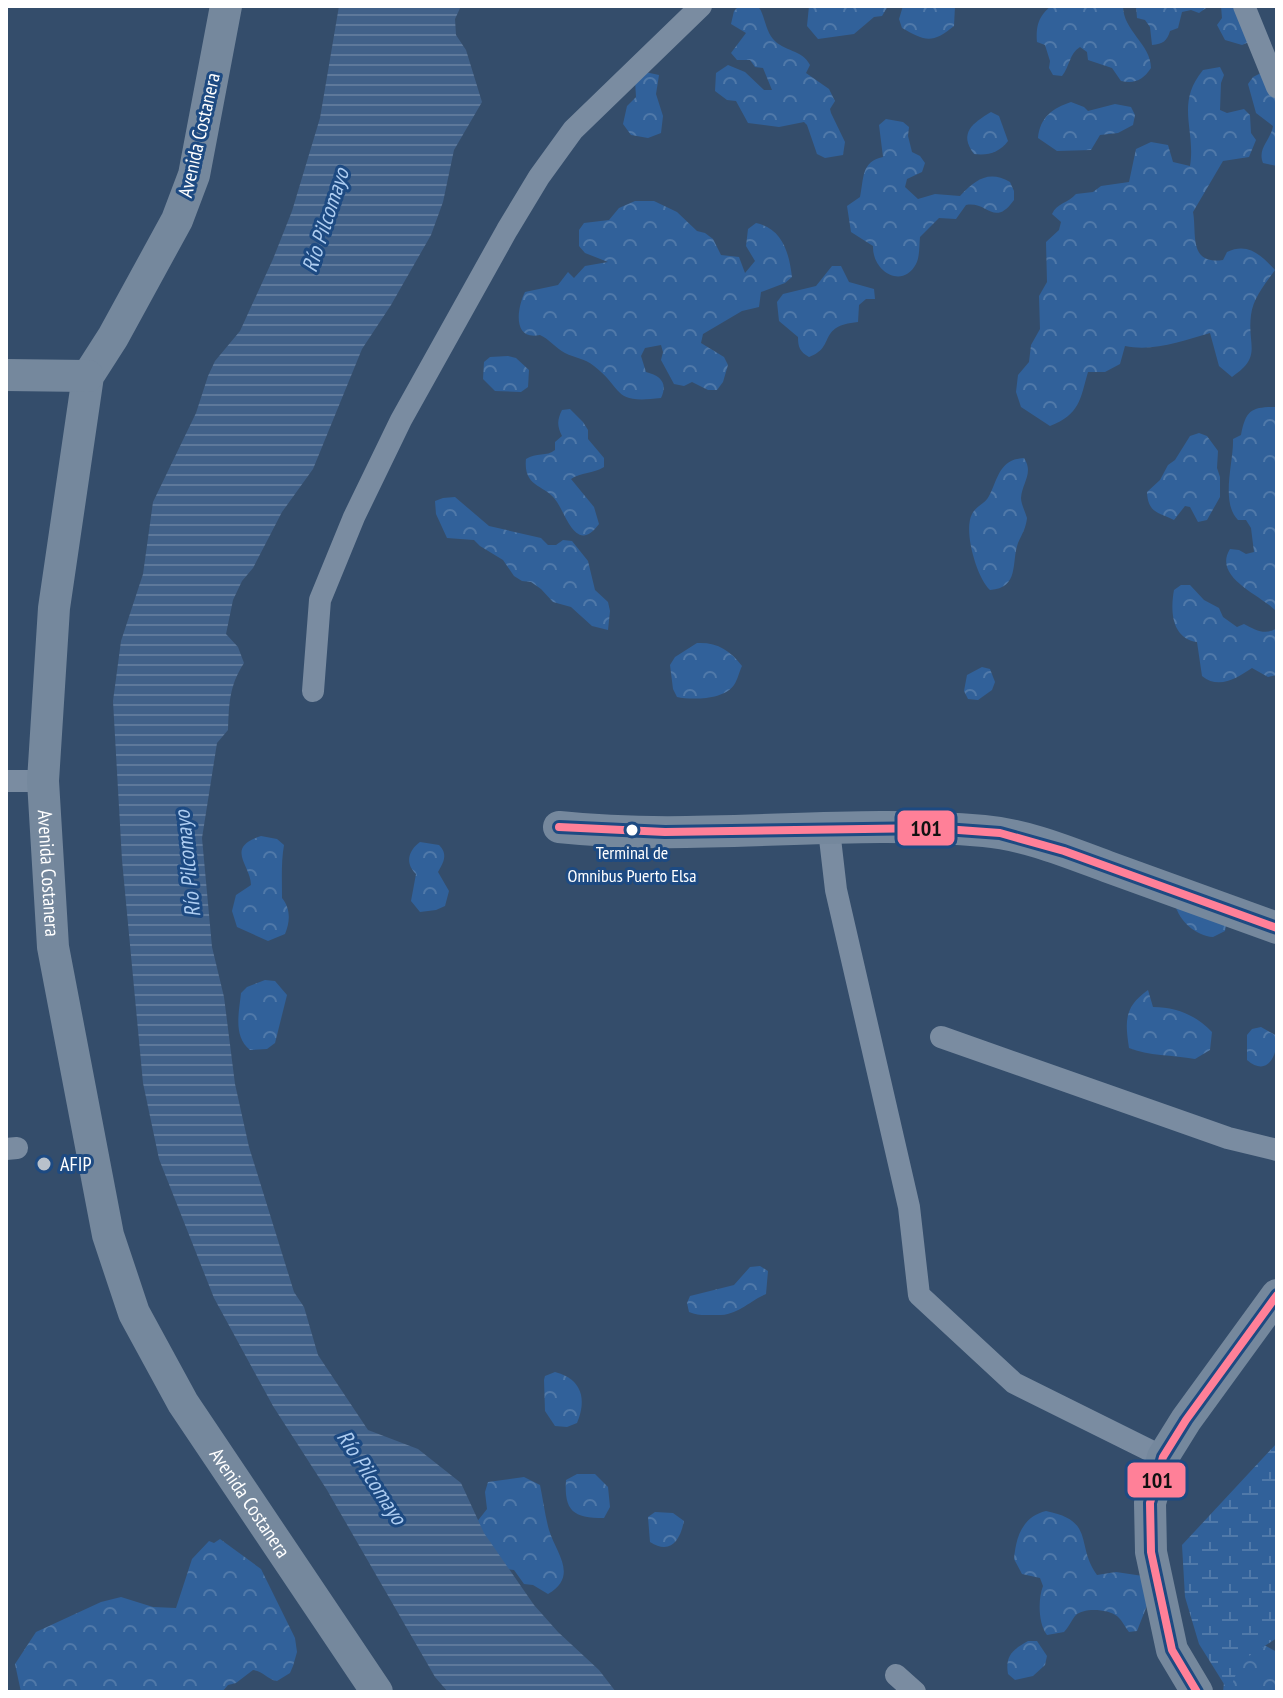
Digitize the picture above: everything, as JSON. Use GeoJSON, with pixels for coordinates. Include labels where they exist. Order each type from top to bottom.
{"type":"FeatureCollection","features":[{"type":"Feature","properties":{"kind":"street","name":"Avenida Costanera"},"geometry":{"type":"LineString","coordinates":[[226,6],[194,175],[177,220],[88,376],[54,608],[43,781],[53,947],[108,1235],[134,1313],[183,1403],[377,1692]]}},
{"type":"Feature","properties":{"kind":"street"},"geometry":{"type":"LineString","coordinates":[[313,691],[320,600],[354,517],[401,420],[507,230],[539,177],[573,130],[701,6]]}},
{"type":"Feature","properties":{"kind":"street"},"geometry":{"type":"LineString","coordinates":[[1244,6],[1277,87]]}},
{"type":"Feature","properties":{"kind":"street"},"geometry":{"type":"LineString","coordinates":[[6,375],[88,376]]}},
{"type":"Feature","properties":{"kind":"street"},"geometry":{"type":"LineString","coordinates":[[6,781],[43,781]]}},
{"type":"Feature","properties":{"kind":"street"},"geometry":{"type":"LineString","coordinates":[[559,827],[617,832],[901,828],[985,831],[1038,842],[1277,928]]}},
{"type":"Feature","properties":{"kind":"street"},"geometry":{"type":"LineString","coordinates":[[829,830],[836,890],[909,1207],[919,1295],[1014,1383],[1163,1457]]}},
{"type":"Feature","properties":{"kind":"street"},"geometry":{"type":"LineString","coordinates":[[941,1037],[1228,1138],[1277,1150]]}},
{"type":"Feature","properties":{"kind":"street"},"geometry":{"type":"LineString","coordinates":[[1197,1692],[1172,1650],[1151,1552],[1150,1503],[1163,1457],[1186,1420],[1277,1295]]}},
{"type":"Feature","properties":{"kind":"street"},"geometry":{"type":"LineString","coordinates":[[896,1675],[915,1692]]}},
{"type":"Feature","properties":{"kind":"green space"},"geometry":{"type":"Polygon","coordinates":[[[739,6],[757,6],[773,39],[807,60],[810,65],[806,73],[829,89],[835,101],[831,113],[845,142],[843,155],[825,158],[817,154],[804,122],[779,127],[748,123],[736,101],[727,100],[715,91],[716,73],[728,65],[745,72],[764,90],[772,90],[763,68],[755,67],[750,60],[737,60],[731,53],[746,33],[731,24],[734,11],[739,6]]]}},
{"type":"Feature","properties":{"kind":"green space"},"geometry":{"type":"Polygon","coordinates":[[[809,6],[888,6],[882,16],[874,17],[854,34],[818,39],[807,26],[809,6]]]}},
{"type":"Feature","properties":{"kind":"green space"},"geometry":{"type":"Polygon","coordinates":[[[903,6],[955,6],[954,26],[934,38],[917,36],[902,28],[899,19],[903,6]]]}},
{"type":"Feature","properties":{"kind":"green space"},"geometry":{"type":"Polygon","coordinates":[[[1051,6],[1123,6],[1127,23],[1147,52],[1151,68],[1138,80],[1121,81],[1112,68],[1088,60],[1087,52],[1080,47],[1062,76],[1053,75],[1045,45],[1037,42],[1041,18],[1051,6]]]}},
{"type":"Feature","properties":{"kind":"green space"},"geometry":{"type":"Polygon","coordinates":[[[1136,6],[1209,6],[1199,13],[1191,10],[1182,12],[1178,28],[1170,31],[1164,41],[1152,45],[1150,27],[1145,20],[1137,18],[1136,6]]]}},
{"type":"Feature","properties":{"kind":"green space"},"geometry":{"type":"Polygon","coordinates":[[[1221,6],[1253,6],[1249,42],[1242,45],[1225,40],[1217,25],[1222,18],[1221,6]]]}},
{"type":"Feature","properties":{"kind":"green space"},"geometry":{"type":"Polygon","coordinates":[[[1220,67],[1224,75],[1220,110],[1227,113],[1244,109],[1250,115],[1251,133],[1256,140],[1249,157],[1223,161],[1193,212],[1195,238],[1199,253],[1204,258],[1223,260],[1227,252],[1248,249],[1275,270],[1252,309],[1251,356],[1242,370],[1232,377],[1219,366],[1210,333],[1157,347],[1125,346],[1120,364],[1105,372],[1088,372],[1073,411],[1050,426],[1021,407],[1016,392],[1018,375],[1029,362],[1031,345],[1040,329],[1039,296],[1047,282],[1046,242],[1059,230],[1061,222],[1052,214],[1076,194],[1129,182],[1136,149],[1151,142],[1168,145],[1173,162],[1190,166],[1190,94],[1203,70],[1220,67]]]}},
{"type":"Feature","properties":{"kind":"green space"},"geometry":{"type":"Polygon","coordinates":[[[645,72],[659,75],[656,94],[663,116],[661,133],[648,138],[631,135],[623,124],[627,106],[636,97],[635,80],[645,72]]]}},
{"type":"Feature","properties":{"kind":"green space"},"geometry":{"type":"Polygon","coordinates":[[[1261,73],[1277,77],[1277,166],[1263,163],[1263,148],[1273,126],[1256,113],[1248,84],[1261,73]]]}},
{"type":"Feature","properties":{"kind":"green space"},"geometry":{"type":"Polygon","coordinates":[[[1071,102],[1088,111],[1115,104],[1131,107],[1135,115],[1133,125],[1118,133],[1100,135],[1091,150],[1057,151],[1038,138],[1041,124],[1048,114],[1071,102]]]}},
{"type":"Feature","properties":{"kind":"green space"},"geometry":{"type":"Polygon","coordinates":[[[991,112],[999,116],[1008,141],[993,152],[974,154],[967,140],[970,129],[991,112]]]}},
{"type":"Feature","properties":{"kind":"green space"},"geometry":{"type":"Polygon","coordinates":[[[886,119],[903,122],[909,127],[912,152],[925,163],[922,172],[907,179],[905,187],[918,199],[935,194],[960,196],[977,181],[989,177],[1010,182],[1014,191],[1014,200],[1001,212],[966,205],[956,219],[939,218],[920,237],[916,264],[903,276],[882,270],[873,246],[851,232],[847,206],[860,197],[867,167],[883,157],[879,125],[886,119]]]}},
{"type":"Feature","properties":{"kind":"green space"},"geometry":{"type":"Polygon","coordinates":[[[635,201],[654,201],[677,212],[697,231],[713,239],[721,255],[739,257],[745,273],[755,261],[746,246],[748,229],[756,223],[765,226],[783,243],[792,277],[761,292],[759,307],[742,311],[703,334],[701,343],[724,357],[728,365],[717,390],[708,390],[692,382],[684,386],[674,384],[661,360],[661,345],[645,348],[641,356],[646,372],[662,381],[664,388],[661,398],[626,397],[590,363],[565,353],[540,335],[525,333],[521,328],[519,314],[525,292],[558,285],[568,272],[574,278],[585,266],[608,262],[585,253],[579,246],[579,230],[584,223],[609,220],[619,208],[635,201]]]}},
{"type":"Feature","properties":{"kind":"green space"},"geometry":{"type":"Polygon","coordinates":[[[832,266],[841,266],[849,282],[874,289],[875,299],[866,299],[859,305],[858,322],[845,324],[831,332],[823,348],[809,357],[800,349],[798,337],[779,321],[777,302],[783,294],[816,286],[832,266]]]}},
{"type":"Feature","properties":{"kind":"green space"},"geometry":{"type":"Polygon","coordinates":[[[490,357],[516,358],[529,370],[528,387],[521,392],[495,391],[483,379],[484,362],[490,357]]]}},
{"type":"Feature","properties":{"kind":"green space"},"geometry":{"type":"Polygon","coordinates":[[[1277,407],[1277,612],[1233,577],[1226,559],[1230,549],[1246,554],[1254,552],[1251,528],[1246,520],[1238,520],[1230,503],[1233,439],[1241,435],[1245,420],[1252,411],[1277,407]]]}},
{"type":"Feature","properties":{"kind":"green space"},"geometry":{"type":"Polygon","coordinates":[[[570,409],[583,422],[588,430],[588,439],[604,458],[604,467],[571,479],[594,507],[599,524],[585,535],[574,530],[557,502],[532,481],[526,469],[526,459],[555,450],[555,442],[562,436],[558,423],[560,414],[562,410],[570,409]]]}},
{"type":"Feature","properties":{"kind":"green space"},"geometry":{"type":"Polygon","coordinates":[[[1199,433],[1207,436],[1218,451],[1220,497],[1207,520],[1198,522],[1190,507],[1185,506],[1174,520],[1152,508],[1147,492],[1160,480],[1190,436],[1199,433]]]}},
{"type":"Feature","properties":{"kind":"green space"},"geometry":{"type":"Polygon","coordinates":[[[1024,458],[1028,473],[1021,498],[1026,525],[1018,543],[1010,579],[1000,588],[990,590],[980,575],[970,542],[972,514],[989,496],[1004,466],[1024,458]]]}},
{"type":"Feature","properties":{"kind":"green space"},"geometry":{"type":"Polygon","coordinates":[[[455,497],[489,526],[541,538],[548,545],[556,545],[563,540],[572,541],[588,561],[595,590],[608,602],[608,630],[592,626],[571,607],[553,602],[531,582],[514,576],[503,560],[474,540],[447,538],[436,514],[435,501],[455,497]]]}},
{"type":"Feature","properties":{"kind":"green space"},"geometry":{"type":"Polygon","coordinates":[[[1181,585],[1190,585],[1237,627],[1244,624],[1264,632],[1277,628],[1277,675],[1268,677],[1252,668],[1234,679],[1221,682],[1202,676],[1197,642],[1182,635],[1173,615],[1174,590],[1181,585]]]}},
{"type":"Feature","properties":{"kind":"green space"},"geometry":{"type":"Polygon","coordinates":[[[697,643],[722,648],[742,666],[734,685],[723,694],[699,698],[677,697],[670,665],[675,657],[697,643]]]}},
{"type":"Feature","properties":{"kind":"green space"},"geometry":{"type":"Polygon","coordinates":[[[982,667],[990,669],[995,682],[992,690],[978,700],[968,699],[964,691],[967,675],[982,667]]]}},
{"type":"Feature","properties":{"kind":"green space"},"geometry":{"type":"Polygon","coordinates":[[[261,836],[277,839],[284,845],[282,898],[289,916],[285,934],[268,941],[237,927],[232,911],[236,895],[251,885],[242,858],[244,846],[261,836]]]}},
{"type":"Feature","properties":{"kind":"green space"},"geometry":{"type":"Polygon","coordinates":[[[420,842],[442,848],[444,858],[438,872],[449,891],[445,906],[420,912],[411,901],[416,874],[409,861],[413,849],[420,842]]]}},
{"type":"Feature","properties":{"kind":"green space"},"geometry":{"type":"Polygon","coordinates":[[[1175,904],[1226,925],[1225,931],[1213,937],[1200,934],[1184,922],[1175,904]]]}},
{"type":"Feature","properties":{"kind":"green space"},"geometry":{"type":"Polygon","coordinates":[[[265,980],[275,981],[287,995],[275,1043],[267,1049],[250,1050],[239,1031],[241,993],[247,987],[265,980]]]}},
{"type":"Feature","properties":{"kind":"green space"},"geometry":{"type":"Polygon","coordinates":[[[1148,990],[1153,1007],[1185,1013],[1212,1032],[1210,1050],[1195,1059],[1129,1048],[1128,1015],[1134,1002],[1148,990]]]}},
{"type":"Feature","properties":{"kind":"green space"},"geometry":{"type":"Polygon","coordinates":[[[1261,1027],[1277,1036],[1276,1050],[1270,1062],[1261,1066],[1247,1060],[1247,1035],[1252,1029],[1261,1027]]]}},
{"type":"Feature","properties":{"kind":"green space"},"geometry":{"type":"Polygon","coordinates":[[[760,1266],[768,1271],[766,1294],[723,1315],[689,1312],[687,1303],[690,1296],[734,1285],[750,1267],[760,1266]]]}},
{"type":"Feature","properties":{"kind":"green space"},"geometry":{"type":"Polygon","coordinates":[[[555,1372],[571,1380],[582,1398],[577,1423],[567,1427],[555,1426],[545,1411],[545,1376],[555,1372]]]}},
{"type":"Feature","properties":{"kind":"green space"},"geometry":{"type":"Polygon","coordinates":[[[1277,1443],[1277,1638],[1241,1661],[1229,1692],[1199,1644],[1185,1597],[1182,1545],[1277,1443]]]}},
{"type":"Feature","properties":{"kind":"green space"},"geometry":{"type":"Polygon","coordinates":[[[577,1474],[595,1474],[608,1487],[610,1507],[604,1518],[578,1514],[569,1506],[566,1480],[577,1474]]]}},
{"type":"Feature","properties":{"kind":"green space"},"geometry":{"type":"Polygon","coordinates":[[[524,1477],[540,1485],[549,1530],[563,1564],[562,1580],[548,1594],[533,1585],[524,1584],[514,1570],[505,1569],[476,1523],[487,1509],[485,1492],[488,1482],[524,1477]]]}},
{"type":"Feature","properties":{"kind":"green space"},"geometry":{"type":"Polygon","coordinates":[[[1046,1511],[1062,1515],[1078,1527],[1097,1575],[1116,1572],[1143,1576],[1148,1603],[1137,1631],[1129,1632],[1113,1614],[1089,1610],[1075,1616],[1064,1632],[1047,1635],[1040,1618],[1043,1586],[1040,1578],[1022,1574],[1014,1559],[1016,1543],[1026,1523],[1046,1511]]]}},
{"type":"Feature","properties":{"kind":"green space"},"geometry":{"type":"Polygon","coordinates":[[[655,1512],[673,1513],[684,1521],[680,1535],[673,1544],[663,1547],[650,1542],[648,1517],[655,1512]]]}},
{"type":"Feature","properties":{"kind":"green space"},"geometry":{"type":"Polygon","coordinates":[[[220,1539],[261,1569],[295,1638],[297,1652],[290,1673],[277,1681],[253,1670],[222,1692],[21,1692],[15,1664],[36,1632],[101,1602],[121,1597],[153,1607],[176,1608],[192,1559],[209,1541],[214,1543],[220,1539]]]}},
{"type":"Feature","properties":{"kind":"green space"},"geometry":{"type":"Polygon","coordinates":[[[1028,1641],[1037,1641],[1047,1656],[1045,1665],[1033,1676],[1015,1680],[1008,1674],[1009,1658],[1028,1641]]]}},
{"type":"Feature","properties":{"kind":"green space"},"geometry":{"type":"Polygon","coordinates":[[[1264,1645],[1277,1652],[1277,1692],[1223,1692],[1226,1662],[1264,1645]]]}},
{"type":"Feature","properties":{"kind":"water","name":"Río Pilcomayo"},"geometry":{"type":"Polygon","coordinates":[[[339,6],[461,6],[455,19],[456,35],[466,50],[482,102],[454,150],[443,202],[431,235],[362,349],[313,469],[282,512],[233,600],[226,634],[238,647],[244,663],[233,687],[228,730],[217,743],[202,838],[212,947],[224,997],[235,1084],[249,1147],[294,1292],[304,1307],[318,1355],[368,1430],[418,1449],[461,1483],[484,1533],[534,1605],[599,1670],[616,1692],[448,1692],[435,1677],[327,1490],[273,1406],[214,1298],[159,1159],[143,1083],[122,860],[113,701],[121,641],[143,574],[153,502],[196,413],[215,361],[240,331],[292,211],[320,118],[339,6]]]}},
{"type":"Feature","properties":{"kind":"transit line","name":"101"},"geometry":{"type":"LineString","coordinates":[[559,827],[665,832],[931,828],[1000,833],[1064,851],[1277,928]]}},
{"type":"Feature","properties":{"kind":"transit line","name":"101"},"geometry":{"type":"LineString","coordinates":[[1197,1692],[1172,1650],[1151,1552],[1150,1503],[1163,1457],[1186,1420],[1277,1295]]}},
{"type":"Feature","properties":{"kind":"place","name":"Terminal de Omnibus Puerto Elsa"},"geometry":{"type":"Point","coordinates":[632,830]}},
{"type":"Feature","properties":{"kind":"place","name":"AFIP"},"geometry":{"type":"Point","coordinates":[44,1164]}}]}
